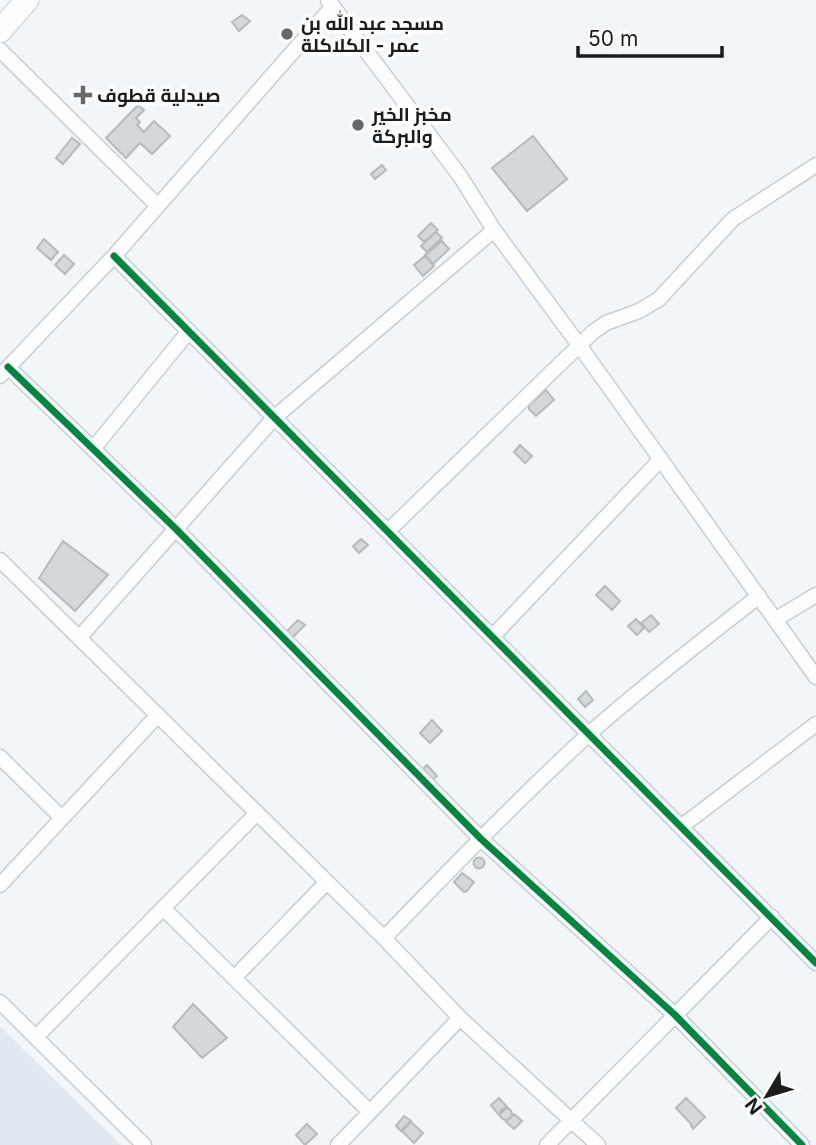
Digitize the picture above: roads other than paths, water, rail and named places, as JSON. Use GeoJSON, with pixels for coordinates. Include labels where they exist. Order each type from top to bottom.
{"type":"FeatureCollection","features":[{"type":"Feature","properties":{"kind":"main road"},"geometry":{"type":"LineString","coordinates":[[0,32],[27,0]]}},
{"type":"Feature","properties":{"kind":"street"},"geometry":{"type":"LineString","coordinates":[[802,1145],[675,1015],[481,839],[176,529],[93,449],[4,371],[114,256],[330,3],[460,176],[494,230],[816,677]]}},
{"type":"Feature","properties":{"kind":"street"},"geometry":{"type":"LineString","coordinates":[[0,50],[158,206]]}},
{"type":"Feature","properties":{"kind":"street"},"geometry":{"type":"LineString","coordinates":[[388,531],[579,345],[606,323],[639,311],[659,299],[733,219],[816,165]]}},
{"type":"Feature","properties":{"kind":"street"},"geometry":{"type":"LineString","coordinates":[[79,638],[275,417],[494,230]]}},
{"type":"Feature","properties":{"kind":"street"},"geometry":{"type":"LineString","coordinates":[[114,256],[816,963]]}},
{"type":"Feature","properties":{"kind":"street"},"geometry":{"type":"LineString","coordinates":[[93,449],[189,331]]}},
{"type":"Feature","properties":{"kind":"street"},"geometry":{"type":"LineString","coordinates":[[493,636],[661,460]]}},
{"type":"Feature","properties":{"kind":"street"},"geometry":{"type":"LineString","coordinates":[[0,560],[384,938],[460,1018],[598,1145]]}},
{"type":"Feature","properties":{"kind":"street"},"geometry":{"type":"LineString","coordinates":[[776,619],[816,595]]}},
{"type":"Feature","properties":{"kind":"street"},"geometry":{"type":"LineString","coordinates":[[384,938],[589,735],[656,677],[759,596]]}},
{"type":"Feature","properties":{"kind":"street"},"geometry":{"type":"LineString","coordinates":[[0,884],[158,715]]}},
{"type":"Feature","properties":{"kind":"street"},"geometry":{"type":"LineString","coordinates":[[681,826],[816,724]]}},
{"type":"Feature","properties":{"kind":"street"},"geometry":{"type":"LineString","coordinates":[[0,757],[62,818]]}},
{"type":"Feature","properties":{"kind":"street"},"geometry":{"type":"LineString","coordinates":[[36,1037],[257,813]]}},
{"type":"Feature","properties":{"kind":"street"},"geometry":{"type":"LineString","coordinates":[[234,978],[327,882]]}},
{"type":"Feature","properties":{"kind":"street"},"geometry":{"type":"LineString","coordinates":[[164,909],[370,1112]]}},
{"type":"Feature","properties":{"kind":"street"},"geometry":{"type":"LineString","coordinates":[[547,1145],[772,917]]}},
{"type":"Feature","properties":{"kind":"street"},"geometry":{"type":"LineString","coordinates":[[0,1002],[144,1145]]}},
{"type":"Feature","properties":{"kind":"street"},"geometry":{"type":"LineString","coordinates":[[338,1145],[460,1018]]}},
{"type":"Feature","properties":{"kind":"place","name":"مسجد عبد الله بن عمر - الكلاكلة"},"geometry":{"type":"Point","coordinates":[287,34]}},
{"type":"Feature","properties":{"kind":"place","name":"صيدلية قطوف"},"geometry":{"type":"Point","coordinates":[83,95]}},
{"type":"Feature","properties":{"kind":"place","name":"مخبز الخير والبركة"},"geometry":{"type":"Point","coordinates":[358,125]}}]}
